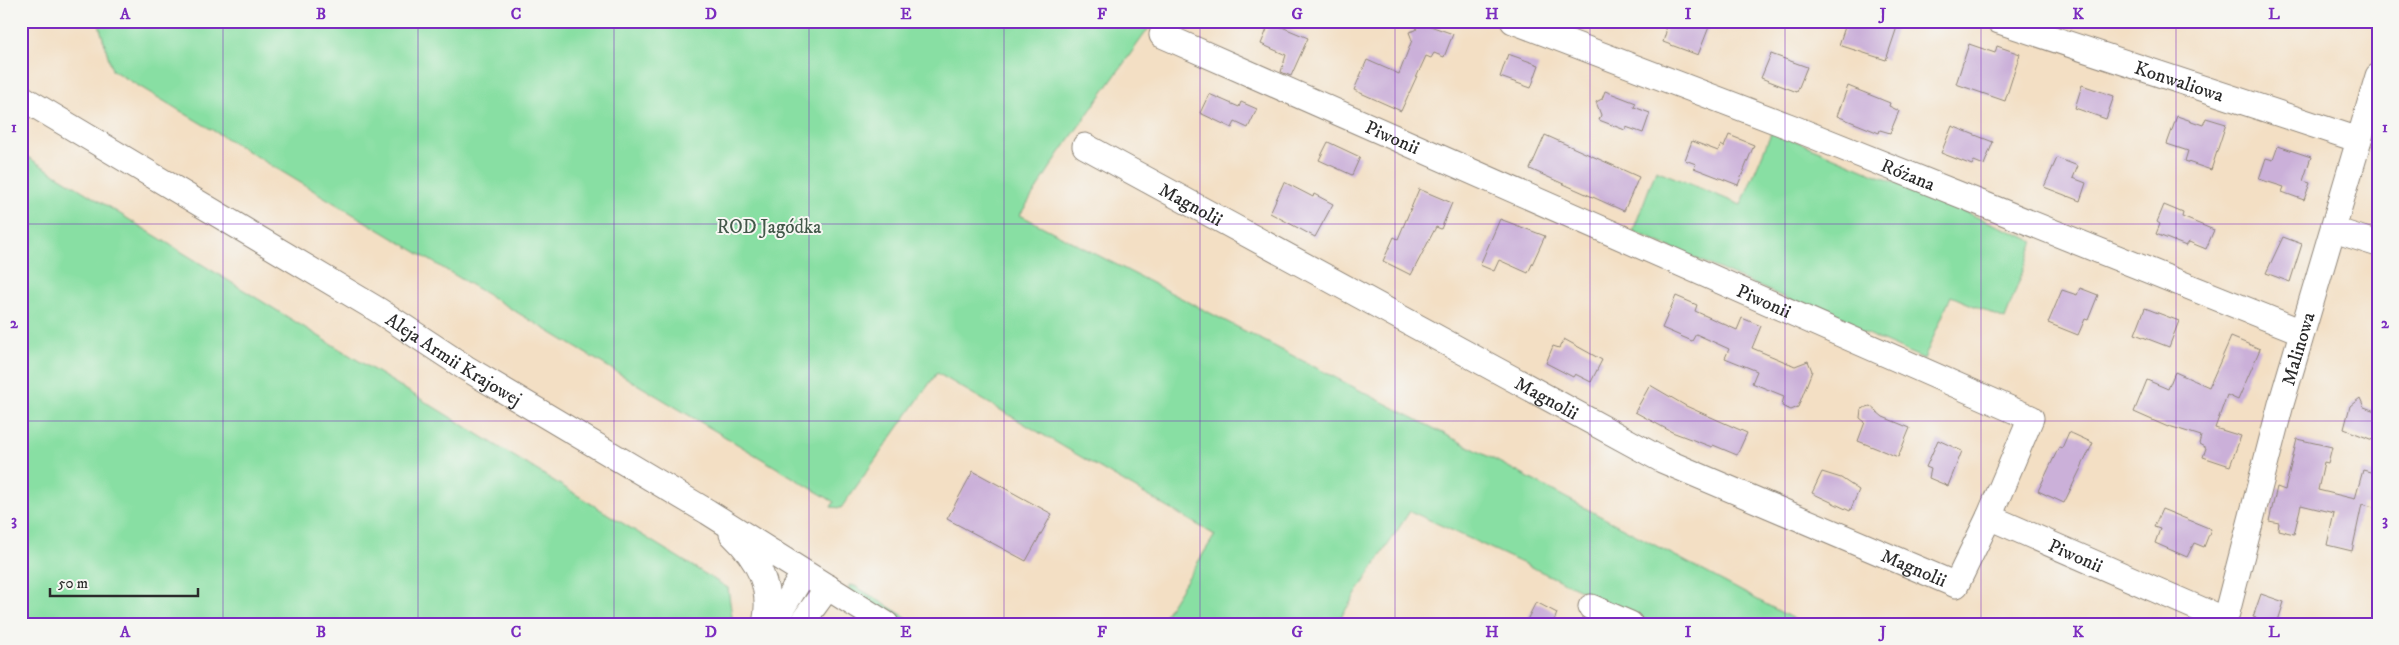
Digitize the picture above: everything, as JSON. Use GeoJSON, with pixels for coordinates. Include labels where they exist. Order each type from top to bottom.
{"type":"FeatureCollection","features":[{"type":"Feature","properties":{"kind":"street","name":"Różana"},"geometry":{"type":"LineString","coordinates":[[1513,21],[1800,131],[2302,332]]}},
{"type":"Feature","properties":{"kind":"street","name":"Konwaliowa"},"geometry":{"type":"LineString","coordinates":[[1999,21],[2359,140]]}},
{"type":"Feature","properties":{"kind":"street","name":"Piwonii"},"geometry":{"type":"LineString","coordinates":[[1162,35],[2031,418],[1989,517],[2225,622]]}},
{"type":"Feature","properties":{"kind":"street","name":"Malinowa"},"geometry":{"type":"LineString","coordinates":[[2225,622],[2281,404],[2378,76]]}},
{"type":"Feature","properties":{"kind":"street","name":"Aleja Armii Krajowej"},"geometry":{"type":"LineString","coordinates":[[21,97],[378,310],[466,368],[708,512],[886,624]]}},
{"type":"Feature","properties":{"kind":"street","name":"Magnolii"},"geometry":{"type":"LineString","coordinates":[[1085,146],[1662,460],[1956,585],[1989,517]]}},
{"type":"Feature","properties":{"kind":"street"},"geometry":{"type":"LineString","coordinates":[[2334,230],[2378,244]]}},
{"type":"Feature","properties":{"kind":"street"},"geometry":{"type":"LineString","coordinates":[[708,512],[744,547],[761,572],[768,594],[765,624]]}},
{"type":"Feature","properties":{"kind":"street"},"geometry":{"type":"LineString","coordinates":[[772,624],[816,580]]}},
{"type":"Feature","properties":{"kind":"street"},"geometry":{"type":"LineString","coordinates":[[791,624],[816,580]]}},
{"type":"Feature","properties":{"kind":"street"},"geometry":{"type":"LineString","coordinates":[[801,624],[816,580]]}},
{"type":"Feature","properties":{"kind":"street"},"geometry":{"type":"LineString","coordinates":[[1591,607],[1630,624]]}},
{"type":"Feature","properties":{"kind":"green space","name":"ROD Jagódka"},"geometry":{"type":"Polygon","coordinates":[[[98,21],[1154,21],[1059,154],[1020,215],[1495,460],[1803,624],[1654,624],[1410,511],[1339,620],[1346,624],[1159,624],[1215,535],[937,373],[841,508],[831,507],[834,502],[112,70],[98,21]]]}},
{"type":"Feature","properties":{"kind":"green space"},"geometry":{"type":"Polygon","coordinates":[[[1772,131],[2034,241],[2005,319],[1951,296],[1924,359],[1633,231],[1656,170],[1741,205],[1772,131]]]}},
{"type":"Feature","properties":{"kind":"green space"},"geometry":{"type":"Polygon","coordinates":[[[21,153],[728,588],[733,624],[21,624],[21,153]]]}},
{"type":"Feature","properties":{"kind":"green space"},"geometry":{"type":"Polygon","coordinates":[[[849,585],[855,586],[917,624],[903,624],[849,591],[849,585]]]}},
{"type":"Feature","properties":{"kind":"building"},"geometry":{"type":"Polygon","coordinates":[[[1673,21],[1695,21],[1709,27],[1698,55],[1663,42],[1666,32],[1664,26],[1673,21]]]}},
{"type":"Feature","properties":{"kind":"building"},"geometry":{"type":"Polygon","coordinates":[[[1847,21],[1878,21],[1897,27],[1886,60],[1839,45],[1847,21]]]}},
{"type":"Feature","properties":{"kind":"building"},"geometry":{"type":"Polygon","coordinates":[[[1270,22],[1308,38],[1291,76],[1281,72],[1286,55],[1261,44],[1270,22]]]}},
{"type":"Feature","properties":{"kind":"building"},"geometry":{"type":"Polygon","coordinates":[[[1419,22],[1453,34],[1444,57],[1434,53],[1431,58],[1426,56],[1401,111],[1354,90],[1367,60],[1399,74],[1412,40],[1409,32],[1416,30],[1419,22]]]}},
{"type":"Feature","properties":{"kind":"building"},"geometry":{"type":"Polygon","coordinates":[[[1969,44],[1995,53],[1997,46],[2020,54],[2005,101],[1956,84],[1969,44]]]}},
{"type":"Feature","properties":{"kind":"building"},"geometry":{"type":"Polygon","coordinates":[[[1508,54],[1539,65],[1531,88],[1500,77],[1508,54]]]}},
{"type":"Feature","properties":{"kind":"building"},"geometry":{"type":"Polygon","coordinates":[[[1771,54],[1807,67],[1797,92],[1761,78],[1771,54]]]}},
{"type":"Feature","properties":{"kind":"building"},"geometry":{"type":"Polygon","coordinates":[[[2082,85],[2114,96],[2106,119],[2075,108],[2082,85]]]}},
{"type":"Feature","properties":{"kind":"building"},"geometry":{"type":"Polygon","coordinates":[[[1848,86],[1890,103],[1889,106],[1899,111],[1890,133],[1880,130],[1879,133],[1837,116],[1848,86]]]}},
{"type":"Feature","properties":{"kind":"building"},"geometry":{"type":"Polygon","coordinates":[[[1605,91],[1636,103],[1634,107],[1650,113],[1643,133],[1626,127],[1625,130],[1599,120],[1601,115],[1596,102],[1602,99],[1605,91]]]}},
{"type":"Feature","properties":{"kind":"building"},"geometry":{"type":"Polygon","coordinates":[[[1209,94],[1239,107],[1241,102],[1257,109],[1248,128],[1235,122],[1232,128],[1200,113],[1209,94]]]}},
{"type":"Feature","properties":{"kind":"building"},"geometry":{"type":"Polygon","coordinates":[[[2177,116],[2203,125],[2206,118],[2226,124],[2211,170],[2185,161],[2188,151],[2167,144],[2177,116]]]}},
{"type":"Feature","properties":{"kind":"building"},"geometry":{"type":"Polygon","coordinates":[[[1952,126],[1993,142],[1984,165],[1974,161],[1972,165],[1941,153],[1952,126]]]}},
{"type":"Feature","properties":{"kind":"building"},"geometry":{"type":"Polygon","coordinates":[[[1545,135],[1639,177],[1624,211],[1530,169],[1545,135]]]}},
{"type":"Feature","properties":{"kind":"building"},"geometry":{"type":"Polygon","coordinates":[[[1729,135],[1754,145],[1738,185],[1694,168],[1696,164],[1685,160],[1692,141],[1718,151],[1721,145],[1724,147],[1729,135]]]}},
{"type":"Feature","properties":{"kind":"building"},"geometry":{"type":"Polygon","coordinates":[[[1328,142],[1360,157],[1352,175],[1319,160],[1328,142]]]}},
{"type":"Feature","properties":{"kind":"building"},"geometry":{"type":"Polygon","coordinates":[[[2278,146],[2311,157],[2303,181],[2310,183],[2304,200],[2282,192],[2284,187],[2259,179],[2266,158],[2273,160],[2278,146]]]}},
{"type":"Feature","properties":{"kind":"building"},"geometry":{"type":"Polygon","coordinates":[[[2057,158],[2078,166],[2073,178],[2086,183],[2080,201],[2044,187],[2057,158]]]}},
{"type":"Feature","properties":{"kind":"building"},"geometry":{"type":"Polygon","coordinates":[[[1284,182],[1313,197],[1314,194],[1333,204],[1315,237],[1270,213],[1284,182]]]}},
{"type":"Feature","properties":{"kind":"building"},"geometry":{"type":"Polygon","coordinates":[[[1419,189],[1452,203],[1441,229],[1436,227],[1411,275],[1383,261],[1394,237],[1398,239],[1419,189]]]}},
{"type":"Feature","properties":{"kind":"building"},"geometry":{"type":"Polygon","coordinates":[[[2164,205],[2183,213],[2182,217],[2214,230],[2206,249],[2189,242],[2186,246],[2156,234],[2160,224],[2157,222],[2164,205]]]}},
{"type":"Feature","properties":{"kind":"building"},"geometry":{"type":"Polygon","coordinates":[[[1500,219],[1545,236],[1528,273],[1499,260],[1494,271],[1480,265],[1500,219]]]}},
{"type":"Feature","properties":{"kind":"building"},"geometry":{"type":"Polygon","coordinates":[[[2283,237],[2302,244],[2290,282],[2266,273],[2283,237]]]}},
{"type":"Feature","properties":{"kind":"building"},"geometry":{"type":"Polygon","coordinates":[[[2080,288],[2098,295],[2088,320],[2085,319],[2078,335],[2048,323],[2062,290],[2077,295],[2080,288]]]}},
{"type":"Feature","properties":{"kind":"building"},"geometry":{"type":"Polygon","coordinates":[[[1676,296],[1697,305],[1695,311],[1737,330],[1742,318],[1761,326],[1752,348],[1795,366],[1808,361],[1812,371],[1798,407],[1791,410],[1782,406],[1784,396],[1752,383],[1757,371],[1725,358],[1729,349],[1696,334],[1692,341],[1662,328],[1676,296]]]}},
{"type":"Feature","properties":{"kind":"building"},"geometry":{"type":"Polygon","coordinates":[[[2145,308],[2179,321],[2169,347],[2135,334],[2145,308]]]}},
{"type":"Feature","properties":{"kind":"building"},"geometry":{"type":"Polygon","coordinates":[[[2231,337],[2260,349],[2238,400],[2227,395],[2215,428],[2241,436],[2230,466],[2203,457],[2206,448],[2199,444],[2201,436],[2168,427],[2134,412],[2147,380],[2168,389],[2175,372],[2209,387],[2231,337]]]}},
{"type":"Feature","properties":{"kind":"building"},"geometry":{"type":"Polygon","coordinates":[[[1564,339],[1602,360],[1591,382],[1575,374],[1573,377],[1546,363],[1553,346],[1559,348],[1564,339]]]}},
{"type":"Feature","properties":{"kind":"building"},"geometry":{"type":"Polygon","coordinates":[[[1650,385],[1686,406],[1747,433],[1737,455],[1672,432],[1635,412],[1650,385]]]}},
{"type":"Feature","properties":{"kind":"building"},"geometry":{"type":"Polygon","coordinates":[[[2360,398],[2364,407],[2378,412],[2378,442],[2344,429],[2350,406],[2360,398]]]}},
{"type":"Feature","properties":{"kind":"building"},"geometry":{"type":"Polygon","coordinates":[[[1870,406],[1883,417],[1910,428],[1898,457],[1858,441],[1865,422],[1860,418],[1861,409],[1870,406]]]}},
{"type":"Feature","properties":{"kind":"building"},"geometry":{"type":"Polygon","coordinates":[[[2069,432],[2093,443],[2064,503],[2038,491],[2059,447],[2062,448],[2069,432]]]}},
{"type":"Feature","properties":{"kind":"building"},"geometry":{"type":"Polygon","coordinates":[[[2297,439],[2332,447],[2328,463],[2324,462],[2318,490],[2355,499],[2363,470],[2378,474],[2378,508],[2362,504],[2352,551],[2327,545],[2334,513],[2301,505],[2294,534],[2278,530],[2279,523],[2269,521],[2277,487],[2285,490],[2297,439]]]}},
{"type":"Feature","properties":{"kind":"building"},"geometry":{"type":"Polygon","coordinates":[[[1938,440],[1962,451],[1948,486],[1929,478],[1931,469],[1926,467],[1938,440]]]}},
{"type":"Feature","properties":{"kind":"building"},"geometry":{"type":"Polygon","coordinates":[[[973,471],[1052,514],[1026,561],[947,519],[973,471]]]}},
{"type":"Feature","properties":{"kind":"building"},"geometry":{"type":"Polygon","coordinates":[[[1822,472],[1841,478],[1859,490],[1850,511],[1812,493],[1822,472]]]}},
{"type":"Feature","properties":{"kind":"building"},"geometry":{"type":"Polygon","coordinates":[[[2162,509],[2211,529],[2204,547],[2194,543],[2187,557],[2155,543],[2160,529],[2154,527],[2162,509]]]}},
{"type":"Feature","properties":{"kind":"building"},"geometry":{"type":"Polygon","coordinates":[[[2261,594],[2284,602],[2277,624],[2253,617],[2261,594]]]}},
{"type":"Feature","properties":{"kind":"building"},"geometry":{"type":"Polygon","coordinates":[[[1536,602],[1557,613],[1553,624],[1525,624],[1536,602]]]}}]}
